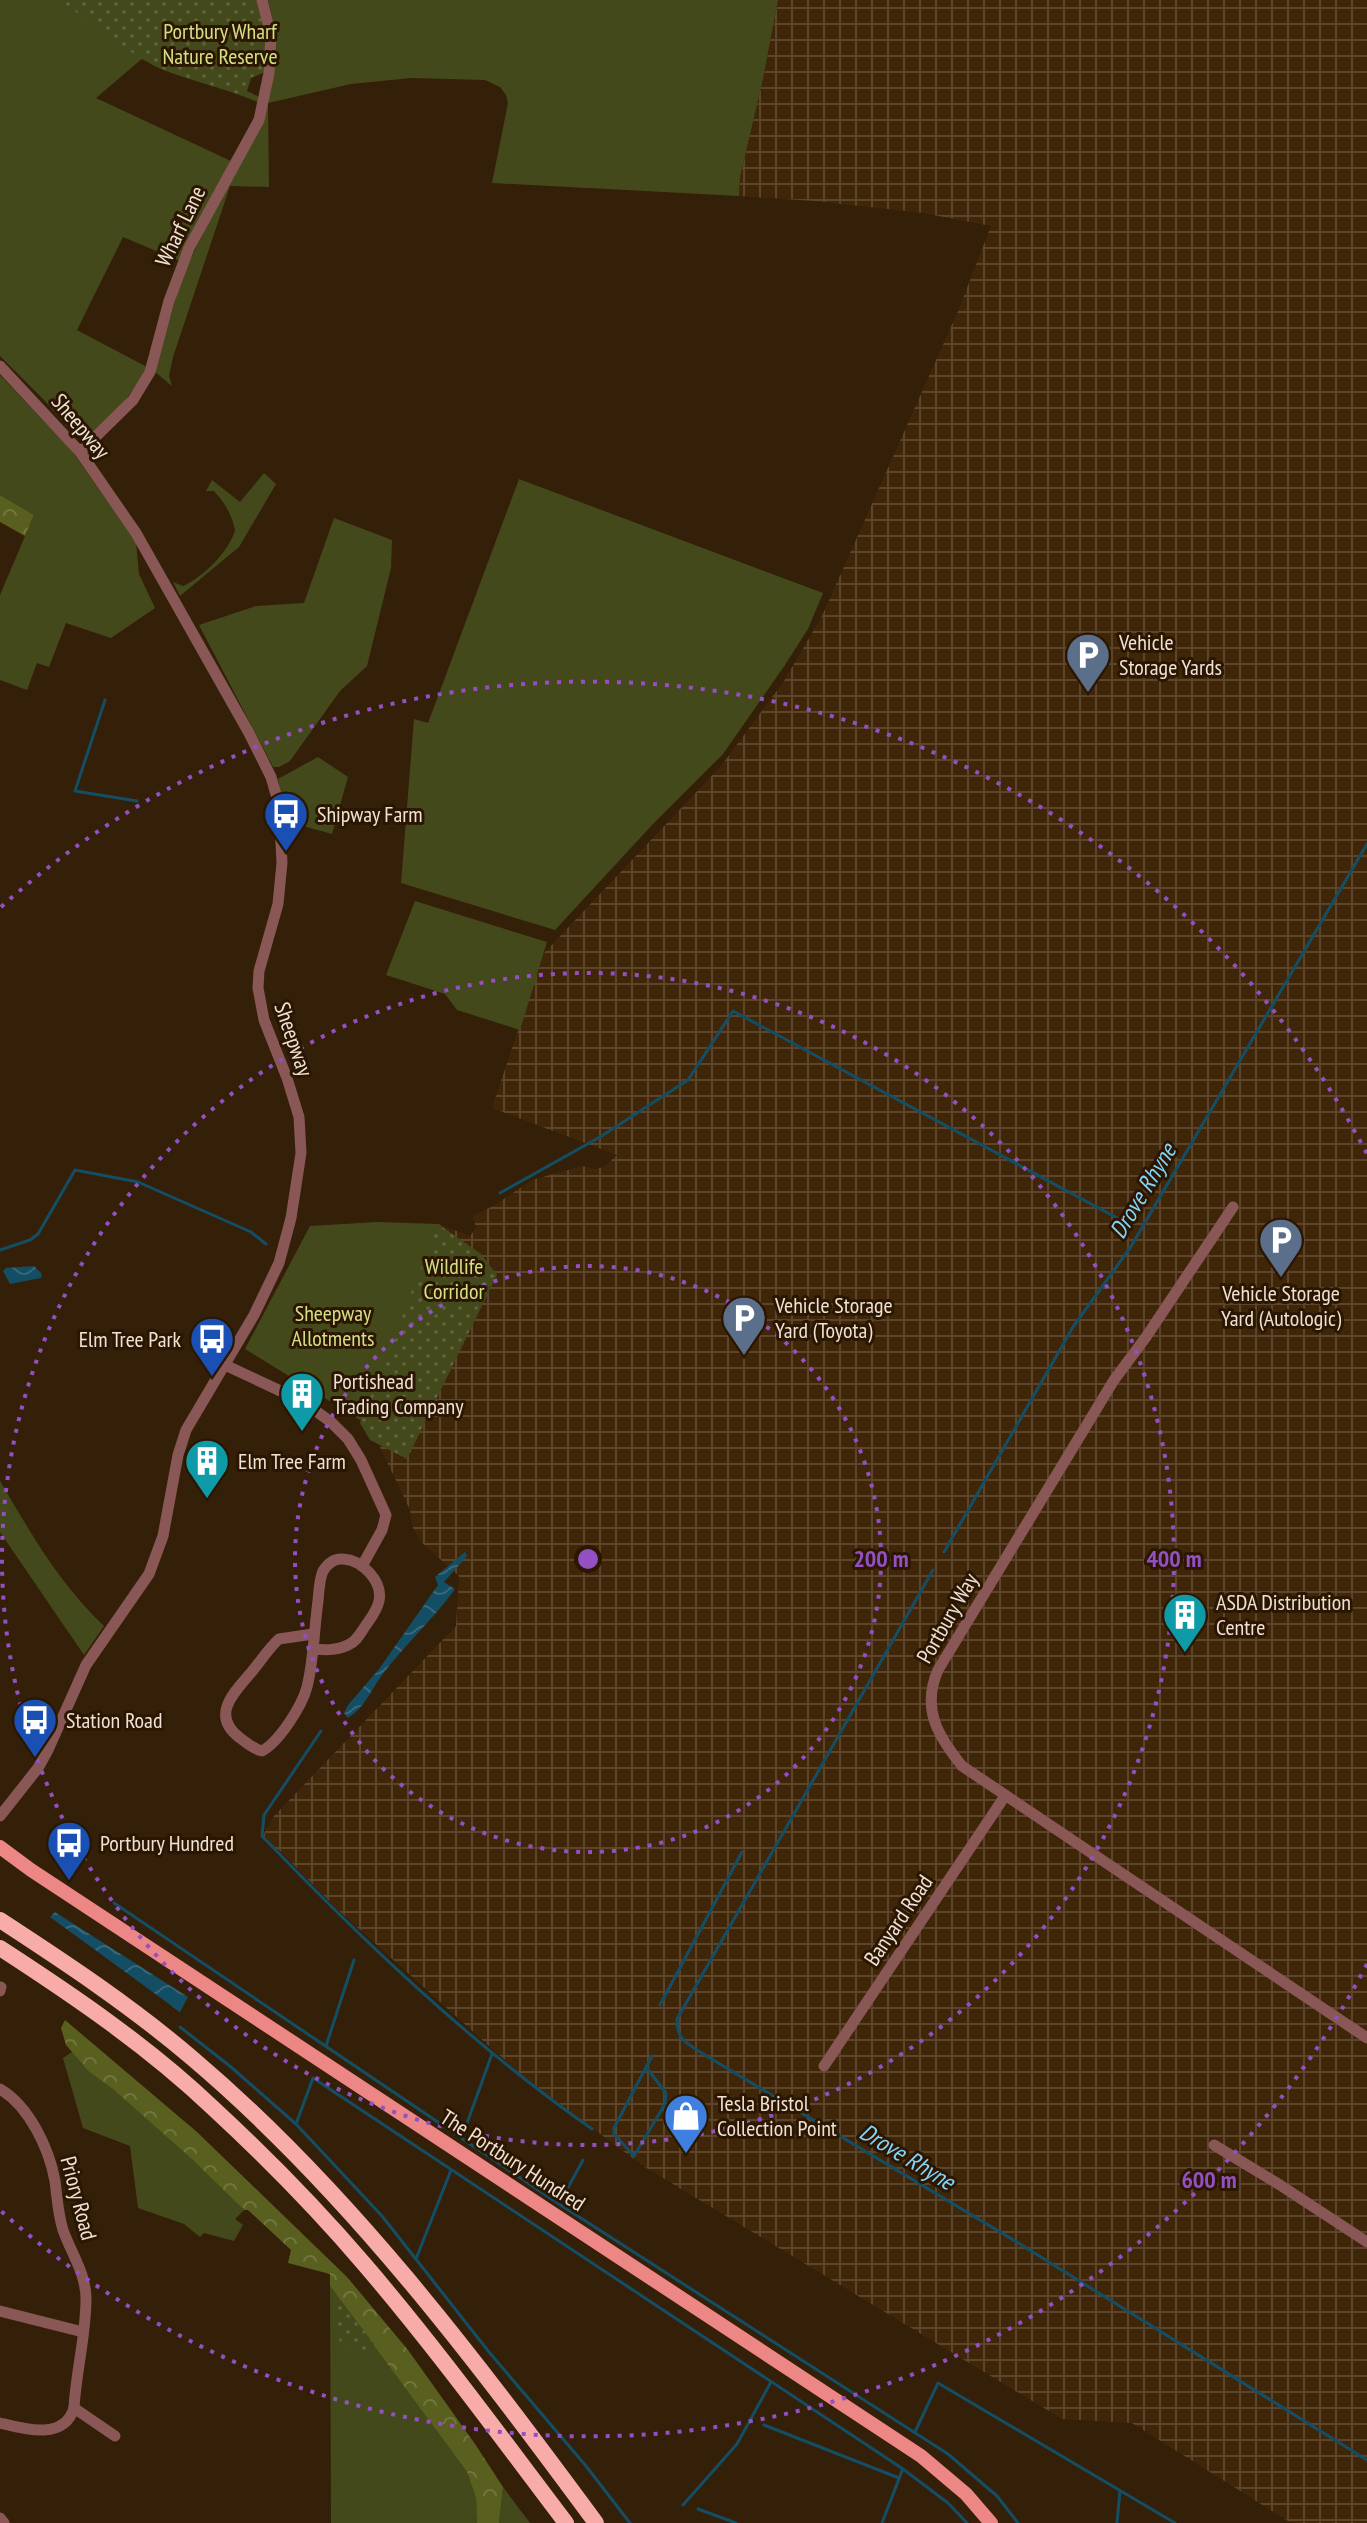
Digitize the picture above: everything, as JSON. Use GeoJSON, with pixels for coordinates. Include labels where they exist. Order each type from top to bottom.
{"type":"FeatureCollection","features":[{"type":"Feature","properties":{"kind":"highway"},"geometry":{"type":"LineString","coordinates":[[0,1920],[86,1976],[194,2059],[315,2175],[426,2300],[596,2523]]}},
{"type":"Feature","properties":{"kind":"highway"},"geometry":{"type":"LineString","coordinates":[[0,1948],[129,2038],[212,2106],[294,2188],[362,2261],[456,2377],[566,2523]]}},
{"type":"Feature","properties":{"kind":"highway"},"geometry":{"type":"LineString","coordinates":[[497,2432],[555,2523]]}},
{"type":"Feature","properties":{"kind":"highway"},"geometry":{"type":"LineString","coordinates":[[568,2485],[608,2523]]}},
{"type":"Feature","properties":{"kind":"main road","name":"The Portbury Hundred"},"geometry":{"type":"LineString","coordinates":[[0,1847],[921,2456],[966,2494],[991,2523]]}},
{"type":"Feature","properties":{"kind":"street","name":"Wharf Lane"},"geometry":{"type":"LineString","coordinates":[[80,452],[133,400],[150,372],[172,291],[189,248],[259,120],[269,73],[271,35],[262,0]]}},
{"type":"Feature","properties":{"kind":"street","name":"Sheepway"},"geometry":{"type":"LineString","coordinates":[[0,366],[80,452],[136,533],[271,777],[279,805],[282,863],[278,904],[259,971],[258,988],[264,1020],[299,1117],[301,1153],[291,1218],[279,1263],[254,1315],[186,1430],[178,1455],[163,1536],[149,1574],[86,1665],[38,1768],[0,1816]]}},
{"type":"Feature","properties":{"kind":"street","name":"Portbury Way"},"geometry":{"type":"LineString","coordinates":[[1233,1207],[1114,1380],[987,1587],[931,1685],[931,1706],[936,1730],[962,1766],[1367,2038]]}},
{"type":"Feature","properties":{"kind":"street"},"geometry":{"type":"LineString","coordinates":[[225,1365],[302,1401],[348,1439],[386,1515],[382,1530],[362,1566]]}},
{"type":"Feature","properties":{"kind":"street"},"geometry":{"type":"LineString","coordinates":[[312,1649],[332,1650],[352,1643],[375,1613],[380,1598],[377,1584],[362,1566],[338,1559],[324,1570],[313,1634],[309,1678],[300,1705],[270,1745],[262,1751],[254,1749],[227,1724],[226,1710],[230,1698],[275,1642],[284,1637],[313,1634]]}},
{"type":"Feature","properties":{"kind":"street","name":"Banyard Road"},"geometry":{"type":"LineString","coordinates":[[824,2066],[1005,1796]]}},
{"type":"Feature","properties":{"kind":"street","name":"Priory Road"},"geometry":{"type":"LineString","coordinates":[[0,2089],[19,2105],[43,2144],[50,2162],[62,2228],[85,2284],[74,2408]]}},
{"type":"Feature","properties":{"kind":"street"},"geometry":{"type":"LineString","coordinates":[[1214,2145],[1367,2242]]}},
{"type":"Feature","properties":{"kind":"street"},"geometry":{"type":"LineString","coordinates":[[0,2311],[83,2332]]}},
{"type":"Feature","properties":{"kind":"street"},"geometry":{"type":"LineString","coordinates":[[0,2423],[37,2432],[46,2431],[71,2417],[74,2408],[115,2436]]}},
{"type":"Feature","properties":{"kind":"street"},"geometry":{"type":"LineString","coordinates":[[0,2518],[4,2523]]}},
{"type":"Feature","properties":{"kind":"shaded area"},"geometry":{"type":"Polygon","coordinates":[[[778,0],[1367,0],[1367,2523],[1291,2523],[1132,2423],[1062,2419],[643,2166],[524,2077],[338,1910],[279,1850],[276,1852],[262,1837],[274,1816],[456,1626],[459,1576],[421,1542],[413,1528],[410,1510],[370,1426],[438,1224],[470,1236],[476,1228],[473,1216],[532,1180],[582,1166],[595,1169],[604,1167],[617,1155],[492,1108],[544,953],[721,766],[784,681],[822,616],[958,311],[991,226],[923,213],[739,196],[740,177],[778,0]]]}},
{"type":"Feature","properties":{"kind":"green space"},"geometry":{"type":"Polygon","coordinates":[[[0,0],[59,0],[143,58],[96,98],[231,161],[180,261],[123,237],[77,330],[147,367],[120,406],[104,423],[84,437],[74,434],[0,356],[0,0]]]}},
{"type":"Feature","properties":{"kind":"green space","name":"Portbury Wharf Nature Reserve"},"geometry":{"type":"Polygon","coordinates":[[[59,0],[257,0],[268,35],[265,72],[251,78],[247,91],[261,98],[260,103],[149,63],[59,0]]]}},
{"type":"Feature","properties":{"kind":"green space"},"geometry":{"type":"Polygon","coordinates":[[[268,0],[778,0],[740,177],[739,196],[492,183],[508,103],[500,87],[485,80],[411,78],[351,84],[268,103],[276,32],[268,0]]]}},
{"type":"Feature","properties":{"kind":"green space"},"geometry":{"type":"Polygon","coordinates":[[[268,103],[269,187],[230,186],[173,357],[169,376],[172,386],[155,372],[182,276],[268,103]]]}},
{"type":"Feature","properties":{"kind":"green space"},"geometry":{"type":"Polygon","coordinates":[[[0,375],[72,451],[136,542],[139,574],[155,608],[111,638],[66,623],[49,667],[37,663],[27,690],[0,680],[0,595],[34,515],[0,495],[0,375]]]}},
{"type":"Feature","properties":{"kind":"green space"},"geometry":{"type":"Polygon","coordinates":[[[264,473],[276,484],[239,547],[180,596],[173,582],[183,586],[207,570],[227,547],[235,530],[222,500],[214,491],[206,491],[212,480],[240,502],[264,473]]]}},
{"type":"Feature","properties":{"kind":"green space"},"geometry":{"type":"Polygon","coordinates":[[[519,479],[823,593],[808,629],[723,754],[555,930],[401,883],[414,719],[428,723],[519,479]]]}},
{"type":"Feature","properties":{"kind":"green space"},"geometry":{"type":"Polygon","coordinates":[[[0,495],[34,515],[25,536],[0,522],[0,495]]]}},
{"type":"Feature","properties":{"kind":"green space"},"geometry":{"type":"Polygon","coordinates":[[[334,518],[392,540],[391,568],[367,666],[340,691],[290,761],[273,767],[199,625],[256,606],[304,603],[334,518]]]}},
{"type":"Feature","properties":{"kind":"green space"},"geometry":{"type":"Polygon","coordinates":[[[318,757],[348,777],[332,834],[285,821],[278,779],[318,757]]]}},
{"type":"Feature","properties":{"kind":"green space"},"geometry":{"type":"Polygon","coordinates":[[[415,901],[547,942],[520,1030],[457,1010],[445,994],[386,975],[415,901]]]}},
{"type":"Feature","properties":{"kind":"green space","name":"Sheepway Allotments"},"geometry":{"type":"Polygon","coordinates":[[[377,1222],[438,1224],[370,1426],[245,1349],[310,1226],[377,1222]]]}},
{"type":"Feature","properties":{"kind":"green space","name":"Wildlife Corridor"},"geometry":{"type":"Polygon","coordinates":[[[438,1224],[481,1254],[497,1275],[407,1459],[370,1440],[360,1423],[438,1224]]]}},
{"type":"Feature","properties":{"kind":"green space"},"geometry":{"type":"Polygon","coordinates":[[[0,1481],[59,1575],[104,1626],[84,1655],[0,1532],[0,1481]]]}},
{"type":"Feature","properties":{"kind":"green space"},"geometry":{"type":"Polygon","coordinates":[[[65,2020],[197,2132],[347,2277],[408,2350],[503,2487],[499,2523],[477,2523],[476,2498],[467,2472],[330,2286],[330,2274],[288,2263],[291,2250],[114,2090],[88,2071],[66,2045],[61,2028],[65,2020]]]}},
{"type":"Feature","properties":{"kind":"green space"},"geometry":{"type":"Polygon","coordinates":[[[72,2052],[88,2071],[191,2157],[244,2210],[235,2219],[243,2225],[234,2241],[204,2233],[200,2237],[184,2224],[138,2208],[130,2146],[83,2128],[63,2058],[72,2052]]]}},
{"type":"Feature","properties":{"kind":"green space"},"geometry":{"type":"Polygon","coordinates":[[[330,2286],[467,2472],[476,2498],[477,2523],[331,2523],[330,2286]]]}},
{"type":"Feature","properties":{"kind":"green space"},"geometry":{"type":"Polygon","coordinates":[[[342,2302],[374,2344],[367,2352],[340,2344],[335,2307],[342,2302]]]}},
{"type":"Feature","properties":{"kind":"green space"},"geometry":{"type":"Polygon","coordinates":[[[503,2487],[530,2523],[499,2523],[503,2487]]]}},
{"type":"Feature","properties":{"kind":"water"},"geometry":{"type":"Polygon","coordinates":[[[34,1266],[42,1274],[41,1278],[10,1284],[3,1271],[6,1268],[34,1266]]]}},
{"type":"Feature","properties":{"kind":"water"},"geometry":{"type":"Polygon","coordinates":[[[465,1552],[467,1556],[444,1582],[455,1589],[389,1666],[363,1705],[348,1718],[344,1713],[348,1705],[379,1669],[438,1585],[435,1577],[465,1552]]]}},
{"type":"Feature","properties":{"kind":"water"},"geometry":{"type":"Polygon","coordinates":[[[55,1912],[188,1997],[180,2012],[50,1917],[55,1912]]]}},
{"type":"Feature","properties":{"kind":"waterway"},"geometry":{"type":"LineString","coordinates":[[105,700],[75,791],[137,801]]}},
{"type":"Feature","properties":{"kind":"waterway","name":"Drove Rhyne"},"geometry":{"type":"LineString","coordinates":[[944,1552],[1073,1327],[1130,1248],[1367,844]]}},
{"type":"Feature","properties":{"kind":"waterway"},"geometry":{"type":"LineString","coordinates":[[500,1193],[600,1137],[688,1080],[733,1011],[1119,1219]]}},
{"type":"Feature","properties":{"kind":"waterway"},"geometry":{"type":"LineString","coordinates":[[0,1250],[30,1240],[38,1234],[75,1170],[138,1182],[251,1232],[266,1244]]}},
{"type":"Feature","properties":{"kind":"waterway","name":"Drove Rhyne"},"geometry":{"type":"LineString","coordinates":[[933,1570],[677,2019],[680,2035],[700,2052],[1020,2244],[1367,2460]]}},
{"type":"Feature","properties":{"kind":"waterway"},"geometry":{"type":"LineString","coordinates":[[321,1731],[264,1815],[262,1836],[339,1914],[461,2027],[592,2129]]}},
{"type":"Feature","properties":{"kind":"waterway"},"geometry":{"type":"LineString","coordinates":[[660,2005],[742,1852]]}},
{"type":"Feature","properties":{"kind":"waterway"},"geometry":{"type":"LineString","coordinates":[[114,1903],[559,2204],[948,2454],[997,2496],[1018,2523]]}},
{"type":"Feature","properties":{"kind":"waterway"},"geometry":{"type":"LineString","coordinates":[[326,2046],[354,1960]]}},
{"type":"Feature","properties":{"kind":"waterway"},"geometry":{"type":"LineString","coordinates":[[180,2027],[296,2124],[382,2216],[630,2523]]}},
{"type":"Feature","properties":{"kind":"waterway"},"geometry":{"type":"LineString","coordinates":[[462,2137],[492,2054]]}},
{"type":"Feature","properties":{"kind":"waterway"},"geometry":{"type":"LineString","coordinates":[[646,2067],[666,2093],[665,2104],[634,2156],[614,2134],[614,2128],[652,2056]]}},
{"type":"Feature","properties":{"kind":"waterway"},"geometry":{"type":"LineString","coordinates":[[296,2124],[313,2078],[903,2469],[948,2503],[967,2523]]}},
{"type":"Feature","properties":{"kind":"waterway"},"geometry":{"type":"LineString","coordinates":[[559,2204],[583,2160]]}},
{"type":"Feature","properties":{"kind":"waterway"},"geometry":{"type":"LineString","coordinates":[[416,2259],[451,2170]]}},
{"type":"Feature","properties":{"kind":"waterway"},"geometry":{"type":"LineString","coordinates":[[683,2505],[737,2444],[771,2382]]}},
{"type":"Feature","properties":{"kind":"waterway"},"geometry":{"type":"LineString","coordinates":[[915,2432],[938,2383],[1175,2523]]}},
{"type":"Feature","properties":{"kind":"waterway"},"geometry":{"type":"LineString","coordinates":[[764,2425],[899,2478]]}},
{"type":"Feature","properties":{"kind":"waterway"},"geometry":{"type":"LineString","coordinates":[[882,2523],[902,2471]]}},
{"type":"Feature","properties":{"kind":"waterway"},"geometry":{"type":"LineString","coordinates":[[1117,2523],[1120,2491]]}},
{"type":"Feature","properties":{"kind":"waterway"},"geometry":{"type":"LineString","coordinates":[[698,2509],[736,2523]]}},
{"type":"Feature","properties":{"kind":"place","name":"Vehicle Storage Yards"},"geometry":{"type":"Point","coordinates":[1088,694]}},
{"type":"Feature","properties":{"kind":"place","name":"Shipway Farm"},"geometry":{"type":"Point","coordinates":[286,853]}},
{"type":"Feature","properties":{"kind":"place","name":"Vehicle Storage Yard (Autologic)"},"geometry":{"type":"Point","coordinates":[1281,1279]}},
{"type":"Feature","properties":{"kind":"place","name":"Vehicle Storage Yard (Toyota)"},"geometry":{"type":"Point","coordinates":[744,1357]}},
{"type":"Feature","properties":{"kind":"place","name":"Elm Tree Park"},"geometry":{"type":"Point","coordinates":[212,1378]}},
{"type":"Feature","properties":{"kind":"place","name":"Portishead Trading Company"},"geometry":{"type":"Point","coordinates":[302,1433]}},
{"type":"Feature","properties":{"kind":"place","name":"Elm Tree Farm"},"geometry":{"type":"Point","coordinates":[207,1500]}},
{"type":"Feature","properties":{"kind":"place","name":"ASDA Distribution Centre"},"geometry":{"type":"Point","coordinates":[1185,1654]}},
{"type":"Feature","properties":{"kind":"place","name":"Station Road"},"geometry":{"type":"Point","coordinates":[35,1759]}},
{"type":"Feature","properties":{"kind":"place","name":"Portbury Hundred"},"geometry":{"type":"Point","coordinates":[69,1882]}},
{"type":"Feature","properties":{"kind":"place","name":"Tesla Bristol Collection Point"},"geometry":{"type":"Point","coordinates":[686,2155]}}]}
